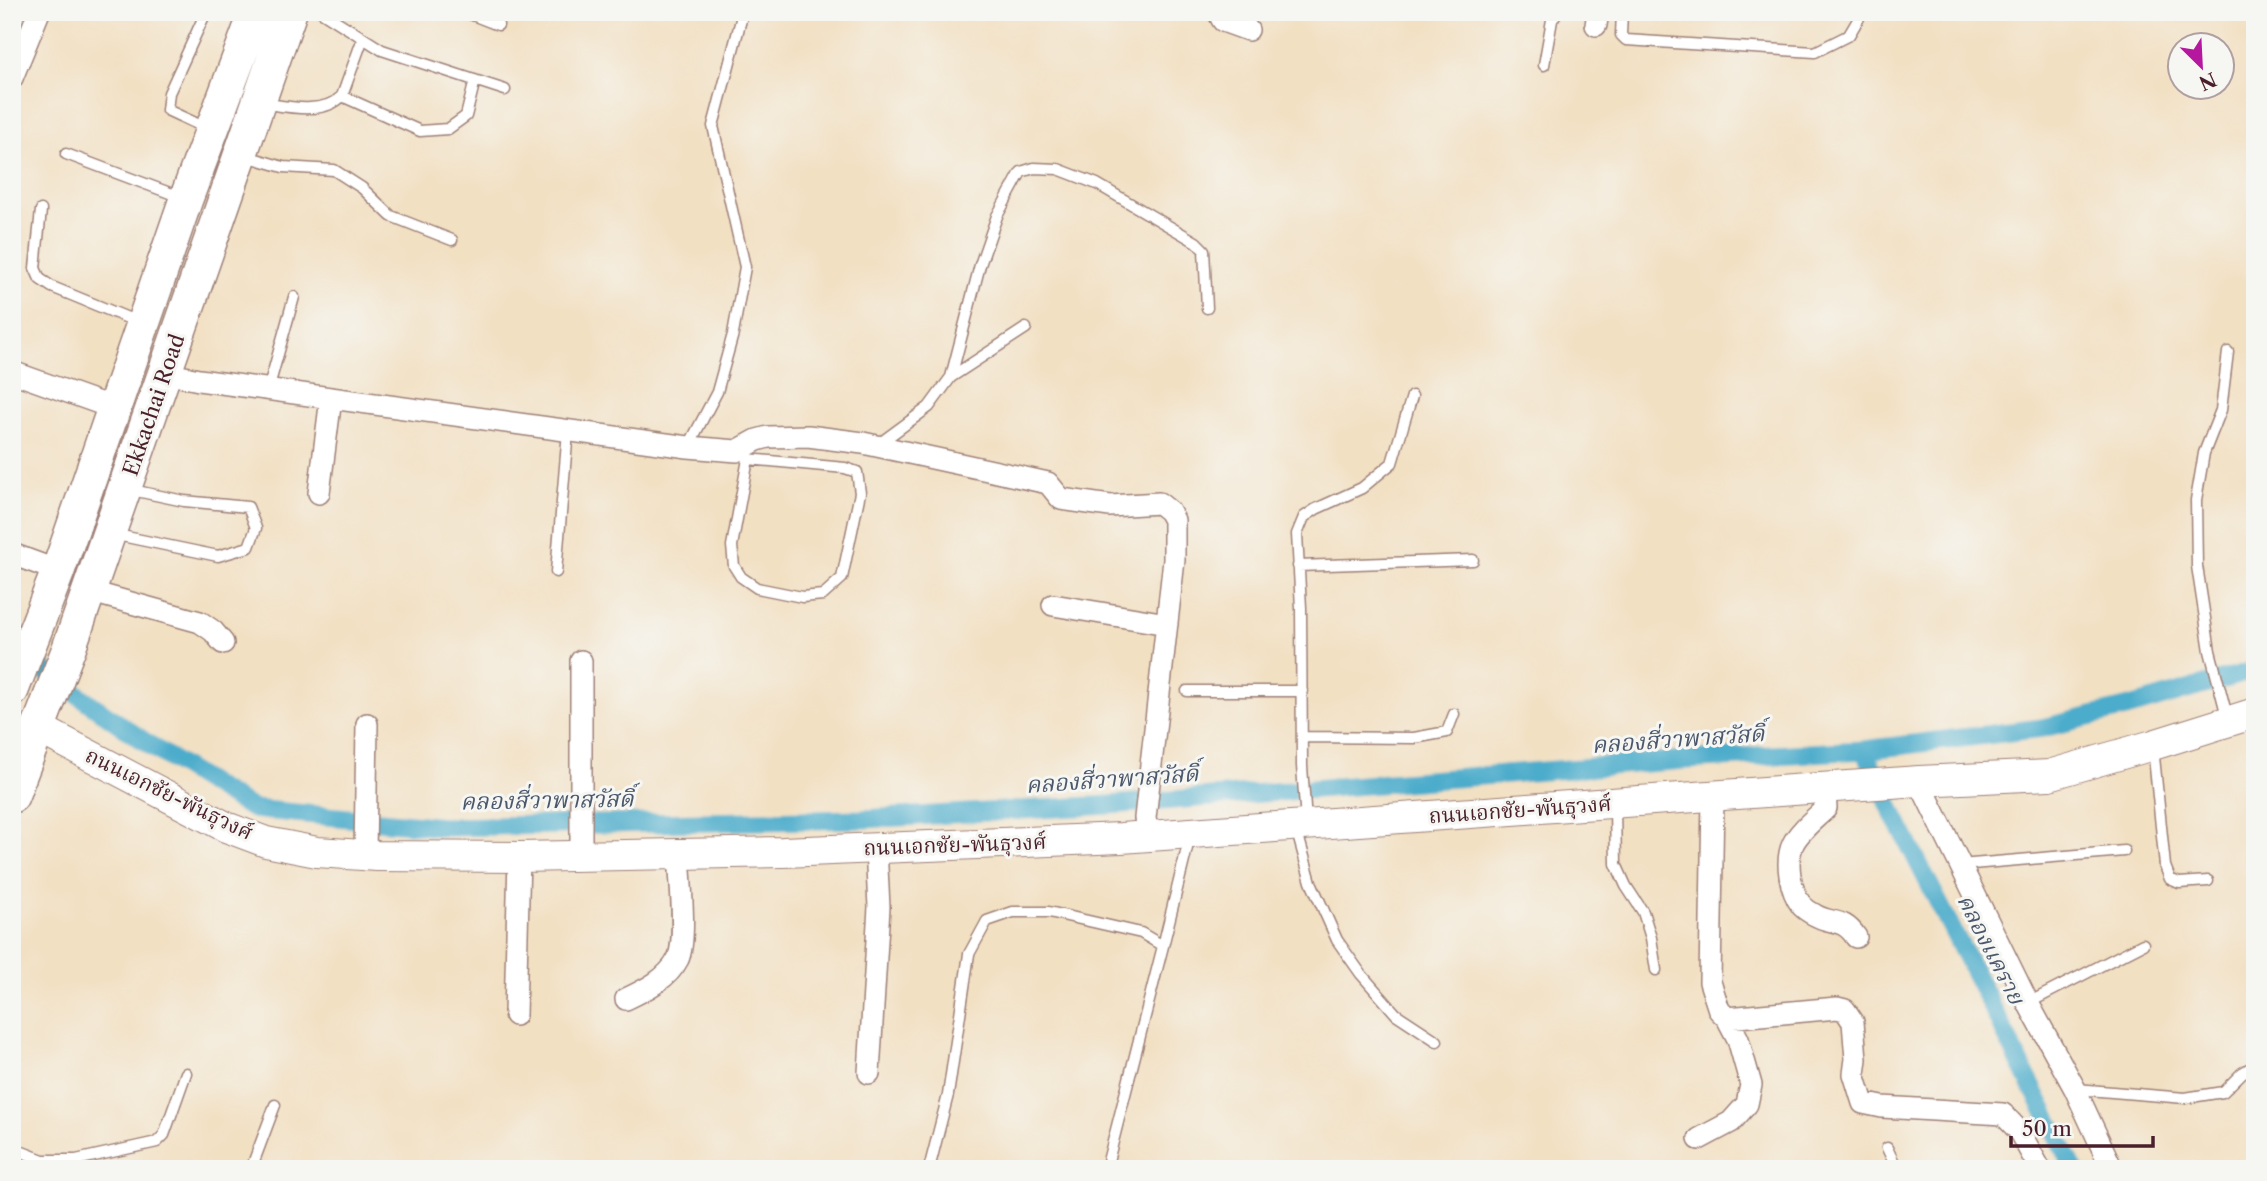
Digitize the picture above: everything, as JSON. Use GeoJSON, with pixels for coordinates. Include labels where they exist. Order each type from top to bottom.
{"type":"FeatureCollection","features":[{"type":"Feature","properties":{"kind":"main road","name":"Ekkachai Road"},"geometry":{"type":"LineString","coordinates":[[12,690],[58,571],[186,199],[256,12]]}},
{"type":"Feature","properties":{"kind":"main road","name":"Ekkachai Road"},"geometry":{"type":"LineString","coordinates":[[12,796],[69,648],[290,12]]}},
{"type":"Feature","properties":{"kind":"street"},"geometry":{"type":"LineString","coordinates":[[12,78],[39,12]]}},
{"type":"Feature","properties":{"kind":"street"},"geometry":{"type":"LineString","coordinates":[[1218,12],[1223,21],[1248,30]]}},
{"type":"Feature","properties":{"kind":"street"},"geometry":{"type":"LineString","coordinates":[[12,373],[113,408]]}},
{"type":"Feature","properties":{"kind":"street"},"geometry":{"type":"LineString","coordinates":[[165,373],[268,390],[688,447],[748,452],[757,440],[808,436],[876,446],[1048,483],[1061,499],[1110,506],[1159,503],[1169,510],[1174,520],[1174,560],[1148,789],[1147,827]]}},
{"type":"Feature","properties":{"kind":"street"},"geometry":{"type":"LineString","coordinates":[[319,493],[331,398]]}},
{"type":"Feature","properties":{"kind":"street"},"geometry":{"type":"LineString","coordinates":[[12,554],[58,571]]}},
{"type":"Feature","properties":{"kind":"street"},"geometry":{"type":"LineString","coordinates":[[88,591],[200,622],[213,631],[223,643]]}},
{"type":"Feature","properties":{"kind":"street"},"geometry":{"type":"LineString","coordinates":[[1053,605],[1167,624]]}},
{"type":"Feature","properties":{"kind":"street"},"geometry":{"type":"LineString","coordinates":[[581,661],[581,847]]}},
{"type":"Feature","properties":{"kind":"street","name":"ถนนเอกชัย-พันธุวงศ์"},"geometry":{"type":"LineString","coordinates":[[42,716],[235,830],[266,842],[317,852],[365,846],[519,857],[581,847],[679,854],[870,848],[1147,827],[1191,833],[1302,818],[1615,803],[2049,775],[2153,745],[2235,712]]}},
{"type":"Feature","properties":{"kind":"street"},"geometry":{"type":"LineString","coordinates":[[365,846],[368,724]]}},
{"type":"Feature","properties":{"kind":"street"},"geometry":{"type":"LineString","coordinates":[[1908,782],[1960,865],[2028,1003],[2075,1089],[2112,1169]]}},
{"type":"Feature","properties":{"kind":"street"},"geometry":{"type":"LineString","coordinates":[[1837,787],[1826,808],[1793,842],[1788,859],[1790,879],[1802,906],[1818,918],[1838,921],[1851,929],[1856,937]]}},
{"type":"Feature","properties":{"kind":"street"},"geometry":{"type":"LineString","coordinates":[[1699,1139],[1731,1122],[1747,1104],[1751,1085],[1738,1039],[1727,1018],[1719,1010],[1710,982],[1713,796]]}},
{"type":"Feature","properties":{"kind":"street"},"geometry":{"type":"LineString","coordinates":[[857,1030],[870,848]]}},
{"type":"Feature","properties":{"kind":"street"},"geometry":{"type":"LineString","coordinates":[[869,1073],[879,907],[870,848]]}},
{"type":"Feature","properties":{"kind":"street"},"geometry":{"type":"LineString","coordinates":[[626,999],[651,988],[678,959],[681,939],[679,854]]}},
{"type":"Feature","properties":{"kind":"street"},"geometry":{"type":"LineString","coordinates":[[515,1015],[519,857]]}},
{"type":"Feature","properties":{"kind":"street"},"geometry":{"type":"LineString","coordinates":[[1727,1018],[1837,1008],[1845,1010],[1853,1023],[1856,1059],[1854,1074],[1863,1103],[1882,1107],[2003,1114],[2019,1131],[2040,1169]]}},
{"type":"Feature","properties":{"kind":"lane"},"geometry":{"type":"LineString","coordinates":[[206,12],[169,93],[167,110],[211,130]]}},
{"type":"Feature","properties":{"kind":"lane"},"geometry":{"type":"LineString","coordinates":[[322,12],[382,50],[505,90]]}},
{"type":"Feature","properties":{"kind":"lane"},"geometry":{"type":"LineString","coordinates":[[465,12],[498,25]]}},
{"type":"Feature","properties":{"kind":"lane"},"geometry":{"type":"LineString","coordinates":[[688,447],[717,392],[733,334],[745,267],[713,125],[743,12]]}},
{"type":"Feature","properties":{"kind":"lane"},"geometry":{"type":"LineString","coordinates":[[1544,65],[1552,20],[1557,12]]}},
{"type":"Feature","properties":{"kind":"lane"},"geometry":{"type":"LineString","coordinates":[[1622,12],[1621,35],[1626,40],[1815,52],[1849,35],[1860,12]]}},
{"type":"Feature","properties":{"kind":"lane"},"geometry":{"type":"LineString","coordinates":[[259,103],[299,107],[335,103],[342,96],[363,38]]}},
{"type":"Feature","properties":{"kind":"lane"},"geometry":{"type":"LineString","coordinates":[[342,96],[420,131],[448,129],[466,116],[475,80]]}},
{"type":"Feature","properties":{"kind":"lane"},"geometry":{"type":"LineString","coordinates":[[66,153],[186,199]]}},
{"type":"Feature","properties":{"kind":"lane"},"geometry":{"type":"LineString","coordinates":[[240,155],[283,167],[334,170],[362,188],[391,216],[452,240]]}},
{"type":"Feature","properties":{"kind":"lane"},"geometry":{"type":"LineString","coordinates":[[876,446],[929,408],[951,377],[980,265],[997,216],[1021,172],[1058,169],[1097,184],[1196,242],[1204,250],[1207,307]]}},
{"type":"Feature","properties":{"kind":"lane"},"geometry":{"type":"LineString","coordinates":[[41,210],[35,268],[40,279],[52,287],[142,324]]}},
{"type":"Feature","properties":{"kind":"lane"},"geometry":{"type":"LineString","coordinates":[[268,390],[294,297]]}},
{"type":"Feature","properties":{"kind":"lane"},"geometry":{"type":"LineString","coordinates":[[951,377],[1026,328]]}},
{"type":"Feature","properties":{"kind":"lane"},"geometry":{"type":"LineString","coordinates":[[2228,352],[2221,410],[2204,453],[2196,500],[2197,566],[2210,650],[2235,712]]}},
{"type":"Feature","properties":{"kind":"lane"},"geometry":{"type":"LineString","coordinates":[[1412,396],[1392,463],[1362,488],[1304,517],[1297,534],[1303,737],[1302,818],[1311,883],[1337,940],[1361,974],[1396,1014],[1437,1041]]}},
{"type":"Feature","properties":{"kind":"lane"},"geometry":{"type":"LineString","coordinates":[[556,572],[568,431]]}},
{"type":"Feature","properties":{"kind":"lane"},"geometry":{"type":"LineString","coordinates":[[748,452],[857,472],[860,494],[842,578],[823,595],[802,597],[757,589],[741,577],[734,566],[732,546],[748,452]]}},
{"type":"Feature","properties":{"kind":"lane"},"geometry":{"type":"LineString","coordinates":[[108,534],[218,556],[249,547],[256,528],[248,507],[184,501],[125,488]]}},
{"type":"Feature","properties":{"kind":"lane"},"geometry":{"type":"LineString","coordinates":[[1298,566],[1473,560]]}},
{"type":"Feature","properties":{"kind":"lane"},"geometry":{"type":"LineString","coordinates":[[1187,691],[1302,691]]}},
{"type":"Feature","properties":{"kind":"lane"},"geometry":{"type":"LineString","coordinates":[[1303,737],[1414,738],[1447,732],[1454,714]]}},
{"type":"Feature","properties":{"kind":"lane"},"geometry":{"type":"LineString","coordinates":[[2153,745],[2165,866],[2170,879],[2179,883],[2208,881]]}},
{"type":"Feature","properties":{"kind":"lane"},"geometry":{"type":"LineString","coordinates":[[1615,803],[1616,864],[1643,912],[1651,938],[1656,970]]}},
{"type":"Feature","properties":{"kind":"lane"},"geometry":{"type":"LineString","coordinates":[[1106,1169],[1191,833]]}},
{"type":"Feature","properties":{"kind":"lane"},"geometry":{"type":"LineString","coordinates":[[1960,865],[2124,851]]}},
{"type":"Feature","properties":{"kind":"lane"},"geometry":{"type":"LineString","coordinates":[[929,1169],[948,1095],[969,954],[987,921],[1013,912],[1049,912],[1141,933],[1163,946]]}},
{"type":"Feature","properties":{"kind":"lane"},"geometry":{"type":"LineString","coordinates":[[2028,1003],[2143,944]]}},
{"type":"Feature","properties":{"kind":"lane"},"geometry":{"type":"LineString","coordinates":[[2075,1089],[2185,1098],[2223,1092],[2242,1073],[2255,1065]]}},
{"type":"Feature","properties":{"kind":"lane"},"geometry":{"type":"LineString","coordinates":[[12,1148],[43,1160],[76,1160],[157,1142],[164,1135],[186,1073]]}},
{"type":"Feature","properties":{"kind":"lane"},"geometry":{"type":"LineString","coordinates":[[251,1169],[275,1105]]}},
{"type":"Feature","properties":{"kind":"lane"},"geometry":{"type":"LineString","coordinates":[[1887,1148],[1897,1169]]}},
{"type":"Feature","properties":{"kind":"waterway","name":"คลองสี่วาพาสวัสดิ์"},"geometry":{"type":"LineString","coordinates":[[17,651],[162,753],[253,809],[443,827],[863,819],[1109,805],[1684,760],[1864,750],[2042,728],[2130,707],[2255,670]]}},
{"type":"Feature","properties":{"kind":"waterway","name":"คลองเเคราย"},"geometry":{"type":"LineString","coordinates":[[1864,750],[1895,817],[2074,1169]]}}]}
